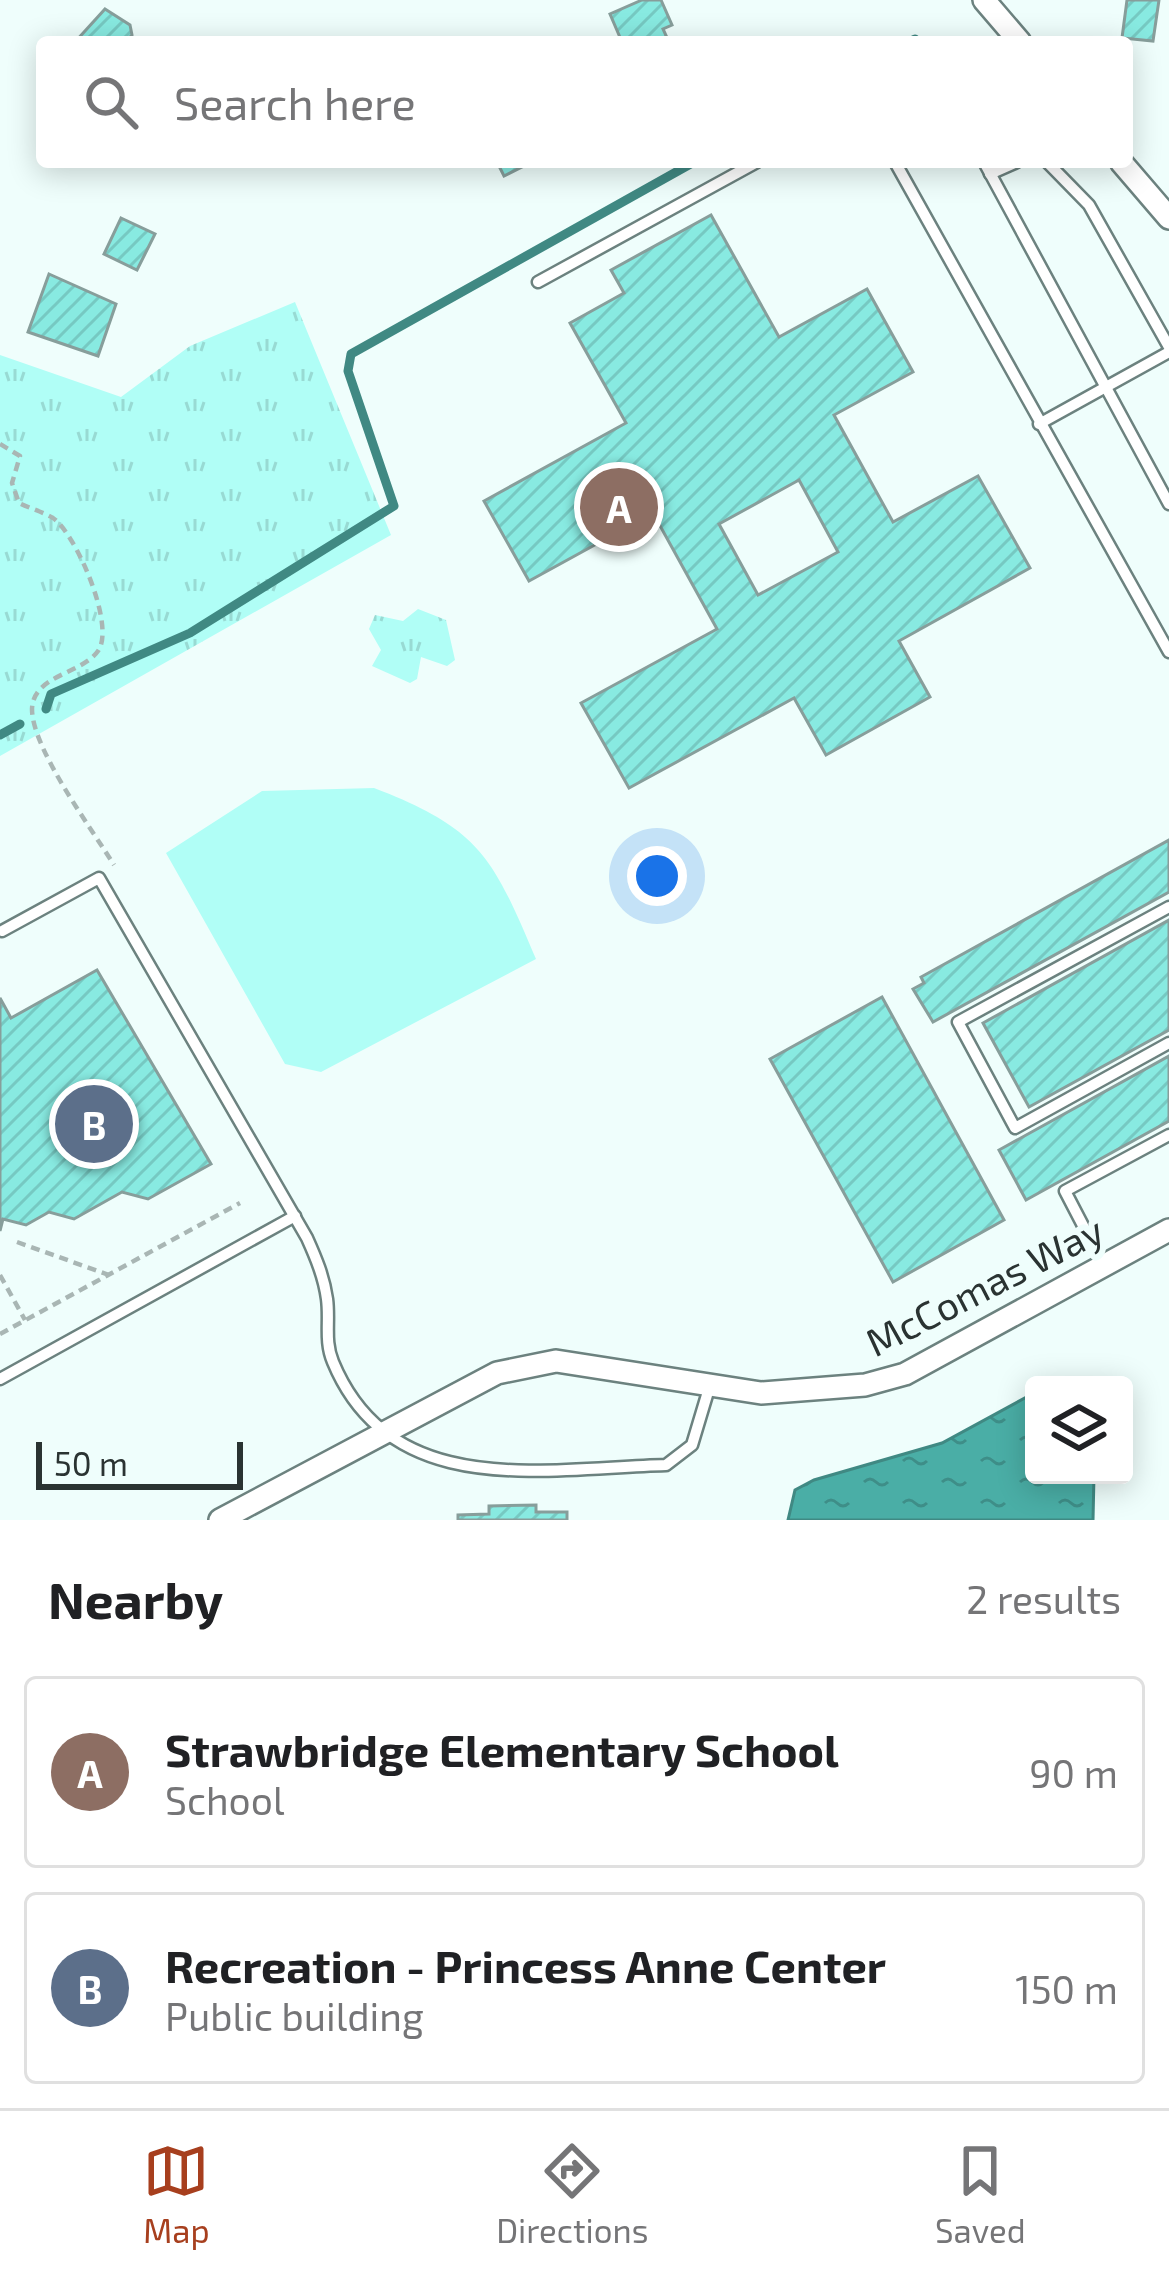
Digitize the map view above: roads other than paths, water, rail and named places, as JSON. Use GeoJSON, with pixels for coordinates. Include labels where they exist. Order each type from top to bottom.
{"type":"FeatureCollection","features":[{"type":"Feature","properties":{"kind":"street"},"geometry":{"type":"LineString","coordinates":[[984,0],[1010,36]]}},
{"type":"Feature","properties":{"kind":"street"},"geometry":{"type":"LineString","coordinates":[[1126,168],[1169,218]]}},
{"type":"Feature","properties":{"kind":"street","name":"McComas Way"},"geometry":{"type":"LineString","coordinates":[[220,1520],[496,1373],[570,1361],[760,1393],[813,1392],[905,1374],[1169,1231]]}},
{"type":"Feature","properties":{"kind":"lane"},"geometry":{"type":"LineString","coordinates":[[538,282],[746,168]]}},
{"type":"Feature","properties":{"kind":"lane"},"geometry":{"type":"LineString","coordinates":[[898,168],[1169,652]]}},
{"type":"Feature","properties":{"kind":"lane"},"geometry":{"type":"LineString","coordinates":[[987,168],[1169,504]]}},
{"type":"Feature","properties":{"kind":"lane"},"geometry":{"type":"LineString","coordinates":[[1039,424],[1169,350],[1089,205],[1053,168]]}},
{"type":"Feature","properties":{"kind":"lane"},"geometry":{"type":"LineString","coordinates":[[2,931],[99,878],[321,1269],[331,1358],[354,1400],[413,1450],[468,1470],[667,1465],[692,1445],[710,1385]]}},
{"type":"Feature","properties":{"kind":"lane"},"geometry":{"type":"LineString","coordinates":[[1169,907],[958,1022],[1015,1128],[1169,1043]]}},
{"type":"Feature","properties":{"kind":"lane"},"geometry":{"type":"LineString","coordinates":[[1104,1266],[1065,1191],[1169,1135]]}},
{"type":"Feature","properties":{"kind":"lane"},"geometry":{"type":"LineString","coordinates":[[0,1379],[295,1216]]}},
{"type":"Feature","properties":{"kind":"water"},"geometry":{"type":"Polygon","coordinates":[[[1025,1398],[1025,1484],[1094,1484],[1093,1520],[788,1520],[795,1490],[814,1480],[942,1443],[1025,1398]]]}},
{"type":"Feature","properties":{"kind":"waterway"},"geometry":{"type":"LineString","coordinates":[[46,709],[51,694],[190,633],[394,506],[348,371],[351,354],[683,168]]}},
{"type":"Feature","properties":{"kind":"waterway"},"geometry":{"type":"LineString","coordinates":[[0,735],[20,724]]}},
{"type":"Feature","properties":{"kind":"place","name":"Strawbridge Elementary School"},"geometry":{"type":"Point","coordinates":[619,507]}},
{"type":"Feature","properties":{"kind":"place","name":"Recreation - Princess Anne Center"},"geometry":{"type":"Point","coordinates":[94,1124]}}]}
